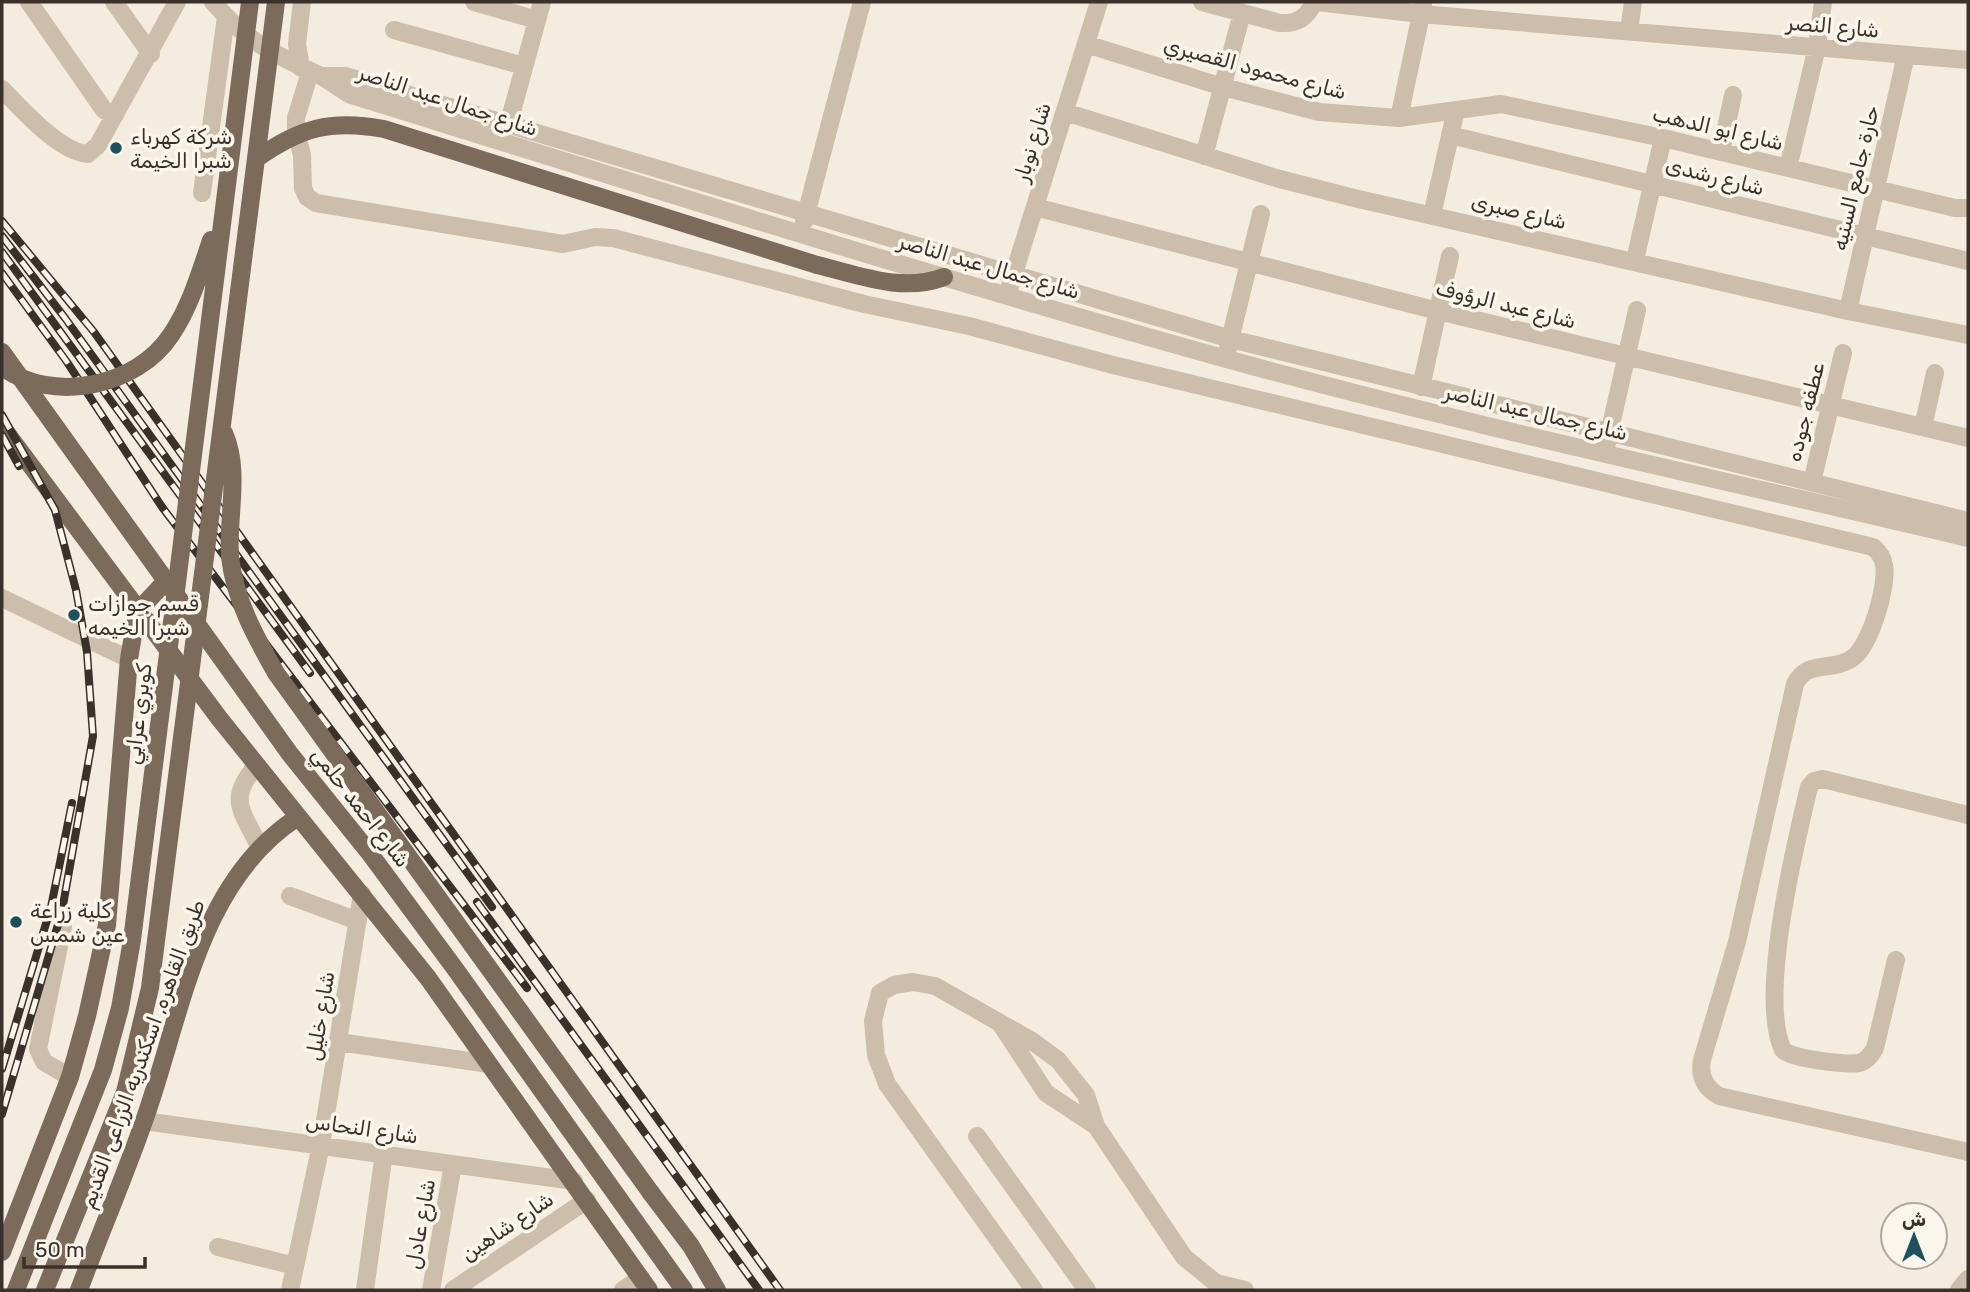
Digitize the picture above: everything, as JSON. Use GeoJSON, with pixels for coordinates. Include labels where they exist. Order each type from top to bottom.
{"type":"FeatureCollection","features":[{"type":"Feature","properties":{"kind":"main road","name":"كوبري عرابي"},"geometry":{"type":"LineString","coordinates":[[16,1290],[103,1070],[122,995],[139,887],[250,2]]}},
{"type":"Feature","properties":{"kind":"main road"},"geometry":{"type":"LineString","coordinates":[[45,1290],[125,1092],[150,988],[276,2]]}},
{"type":"Feature","properties":{"kind":"main road"},"geometry":{"type":"LineString","coordinates":[[256,159],[304,131],[330,124],[357,124],[384,129],[817,265],[898,284],[914,285],[944,277]]}},
{"type":"Feature","properties":{"kind":"main road"},"geometry":{"type":"LineString","coordinates":[[2,367],[35,383],[65,387],[94,385],[123,376],[149,360],[170,338],[185,313],[222,211]]}},
{"type":"Feature","properties":{"kind":"main road","name":"شارع احمد حلمي"},"geometry":{"type":"LineString","coordinates":[[2,352],[290,754],[368,851],[456,970],[684,1290]]}},
{"type":"Feature","properties":{"kind":"main road"},"geometry":{"type":"LineString","coordinates":[[2,427],[137,612],[428,978],[645,1284]]}},
{"type":"Feature","properties":{"kind":"main road"},"geometry":{"type":"LineString","coordinates":[[221,428],[232,466],[230,537],[236,590],[276,673],[691,1246],[717,1290]]}},
{"type":"Feature","properties":{"kind":"main road"},"geometry":{"type":"LineString","coordinates":[[2,1252],[70,1077],[107,925],[129,659],[137,612],[166,581]]}},
{"type":"Feature","properties":{"kind":"main road","name":"طريق القاهره, اسكندريه الزراعى القديم"},"geometry":{"type":"LineString","coordinates":[[79,1290],[144,1121],[210,926],[227,889],[259,846],[298,817]]}},
{"type":"Feature","properties":{"kind":"street"},"geometry":{"type":"LineString","coordinates":[[29,2],[104,110],[115,115]]}},
{"type":"Feature","properties":{"kind":"street"},"geometry":{"type":"LineString","coordinates":[[114,2],[151,54]]}},
{"type":"Feature","properties":{"kind":"street"},"geometry":{"type":"LineString","coordinates":[[2,89],[34,121],[74,152],[88,154],[98,145],[151,54],[177,2]]}},
{"type":"Feature","properties":{"kind":"street"},"geometry":{"type":"LineString","coordinates":[[212,2],[226,17],[273,55],[311,72]]}},
{"type":"Feature","properties":{"kind":"street"},"geometry":{"type":"LineString","coordinates":[[302,2],[297,44],[311,72],[296,118],[296,132],[302,155],[303,188],[307,197],[316,203],[563,244],[595,237],[613,238],[864,304],[969,326],[1113,365],[1873,547],[1882,556],[1885,573],[1865,645],[1850,661],[1805,671],[1795,684],[1737,942],[1702,1060],[1701,1074],[1707,1087],[1719,1096],[1968,1152]]}},
{"type":"Feature","properties":{"kind":"street"},"geometry":{"type":"LineString","coordinates":[[474,2],[537,20]]}},
{"type":"Feature","properties":{"kind":"street"},"geometry":{"type":"LineString","coordinates":[[509,122],[542,2]]}},
{"type":"Feature","properties":{"kind":"street"},"geometry":{"type":"LineString","coordinates":[[800,235],[862,2]]}},
{"type":"Feature","properties":{"kind":"street","name":"شارع نوبار"},"geometry":{"type":"LineString","coordinates":[[1007,295],[1099,2]]}},
{"type":"Feature","properties":{"kind":"street"},"geometry":{"type":"LineString","coordinates":[[1202,2],[1292,23],[1303,19],[1316,2]]}},
{"type":"Feature","properties":{"kind":"street","name":"شارع النصر"},"geometry":{"type":"LineString","coordinates":[[1316,2],[1422,8],[1629,31],[1968,60]]}},
{"type":"Feature","properties":{"kind":"street"},"geometry":{"type":"LineString","coordinates":[[1629,31],[1633,2]]}},
{"type":"Feature","properties":{"kind":"street"},"geometry":{"type":"LineString","coordinates":[[1788,168],[1817,47],[1823,2]]}},
{"type":"Feature","properties":{"kind":"street"},"geometry":{"type":"LineString","coordinates":[[1399,118],[1422,8]]}},
{"type":"Feature","properties":{"kind":"street"},"geometry":{"type":"LineString","coordinates":[[1204,156],[1242,13]]}},
{"type":"Feature","properties":{"kind":"street"},"geometry":{"type":"LineString","coordinates":[[202,193],[226,17]]}},
{"type":"Feature","properties":{"kind":"street"},"geometry":{"type":"LineString","coordinates":[[394,30],[524,66]]}},
{"type":"Feature","properties":{"kind":"street","name":"شارع محمود القصيري"},"geometry":{"type":"LineString","coordinates":[[1086,44],[1223,87],[1320,112],[1399,118],[1456,110]]}},
{"type":"Feature","properties":{"kind":"street","name":"حارة جامع السنيه"},"geometry":{"type":"LineString","coordinates":[[1848,311],[1906,55]]}},
{"type":"Feature","properties":{"kind":"street","name":"شارع جمال عبد الناصر"},"geometry":{"type":"LineString","coordinates":[[311,72],[345,76],[509,122],[1231,339],[1968,521]]}},
{"type":"Feature","properties":{"kind":"street","name":"شارع جمال عبد الناصر"},"geometry":{"type":"LineString","coordinates":[[311,72],[351,94],[800,235],[1226,359],[1968,538]]}},
{"type":"Feature","properties":{"kind":"street"},"geometry":{"type":"LineString","coordinates":[[1721,152],[1733,95]]}},
{"type":"Feature","properties":{"kind":"street","name":"شارع ابو الدهب"},"geometry":{"type":"LineString","coordinates":[[1456,110],[1501,104],[1663,138],[1955,208],[1968,208]]}},
{"type":"Feature","properties":{"kind":"street"},"geometry":{"type":"LineString","coordinates":[[1432,215],[1456,110]]}},
{"type":"Feature","properties":{"kind":"street","name":"شارع صبرى"},"geometry":{"type":"LineString","coordinates":[[1065,112],[1276,178],[1848,311],[1968,335]]}},
{"type":"Feature","properties":{"kind":"street","name":"شارع رشدى"},"geometry":{"type":"LineString","coordinates":[[1450,135],[1968,261]]}},
{"type":"Feature","properties":{"kind":"street"},"geometry":{"type":"LineString","coordinates":[[1635,260],[1663,138]]}},
{"type":"Feature","properties":{"kind":"street","name":"شارع عبد الرؤوف"},"geometry":{"type":"LineString","coordinates":[[1035,207],[1438,311],[1968,438]]}},
{"type":"Feature","properties":{"kind":"street"},"geometry":{"type":"LineString","coordinates":[[1226,359],[1261,214]]}},
{"type":"Feature","properties":{"kind":"street"},"geometry":{"type":"LineString","coordinates":[[1421,387],[1450,256]]}},
{"type":"Feature","properties":{"kind":"street"},"geometry":{"type":"LineString","coordinates":[[1604,452],[1637,310]]}},
{"type":"Feature","properties":{"kind":"street","name":"عطفه جوده"},"geometry":{"type":"LineString","coordinates":[[1812,482],[1843,353]]}},
{"type":"Feature","properties":{"kind":"street"},"geometry":{"type":"LineString","coordinates":[[1923,427],[1935,373]]}},
{"type":"Feature","properties":{"kind":"street"},"geometry":{"type":"LineString","coordinates":[[2,598],[129,659]]}},
{"type":"Feature","properties":{"kind":"street"},"geometry":{"type":"LineString","coordinates":[[256,765],[242,783],[239,798],[259,846]]}},
{"type":"Feature","properties":{"kind":"street"},"geometry":{"type":"LineString","coordinates":[[1896,960],[1875,1048],[1868,1058],[1857,1063],[1794,1056],[1783,1050],[1776,1022],[1773,971],[1809,787],[1814,781],[1823,779],[1968,815]]}},
{"type":"Feature","properties":{"kind":"street","name":"شارع خليل"},"geometry":{"type":"LineString","coordinates":[[290,1290],[321,1145],[362,894]]}},
{"type":"Feature","properties":{"kind":"street"},"geometry":{"type":"LineString","coordinates":[[290,895],[358,921]]}},
{"type":"Feature","properties":{"kind":"street"},"geometry":{"type":"LineString","coordinates":[[63,927],[38,1049],[44,1062],[70,1077]]}},
{"type":"Feature","properties":{"kind":"street"},"geometry":{"type":"LineString","coordinates":[[1034,1290],[895,1098],[881,1070],[874,1039],[876,1004],[880,993],[902,983],[934,986],[1032,1041],[1058,1060],[1086,1095],[1096,1126],[1193,1268],[1216,1283],[1245,1290]]}},
{"type":"Feature","properties":{"kind":"street"},"geometry":{"type":"LineString","coordinates":[[1000,1023],[1046,1093],[1096,1126]]}},
{"type":"Feature","properties":{"kind":"street"},"geometry":{"type":"LineString","coordinates":[[339,1042],[489,1064]]}},
{"type":"Feature","properties":{"kind":"street","name":"شارع النحاس"},"geometry":{"type":"LineString","coordinates":[[144,1121],[574,1181]]}},
{"type":"Feature","properties":{"kind":"street"},"geometry":{"type":"LineString","coordinates":[[977,1136],[1087,1290]]}},
{"type":"Feature","properties":{"kind":"street"},"geometry":{"type":"LineString","coordinates":[[365,1290],[383,1153]]}},
{"type":"Feature","properties":{"kind":"street","name":"شارع عادل"},"geometry":{"type":"LineString","coordinates":[[431,1290],[453,1164]]}},
{"type":"Feature","properties":{"kind":"street","name":"شارع شاهين"},"geometry":{"type":"LineString","coordinates":[[453,1290],[587,1200]]}},
{"type":"Feature","properties":{"kind":"street"},"geometry":{"type":"LineString","coordinates":[[218,1247],[295,1266]]}},
{"type":"Feature","properties":{"kind":"street"},"geometry":{"type":"LineString","coordinates":[[1959,1290],[1968,1279]]}},
{"type":"Feature","properties":{"kind":"street"},"geometry":{"type":"LineString","coordinates":[[623,1290],[645,1284]]}},
{"type":"Feature","properties":{"kind":"railway"},"geometry":{"type":"LineString","coordinates":[[2,221],[94,332],[780,1290]]}},
{"type":"Feature","properties":{"kind":"railway"},"geometry":{"type":"LineString","coordinates":[[2,236],[65,318],[492,907]]}},
{"type":"Feature","properties":{"kind":"railway"},"geometry":{"type":"LineString","coordinates":[[2,252],[310,673]]}},
{"type":"Feature","properties":{"kind":"railway"},"geometry":{"type":"LineString","coordinates":[[2,273],[67,362],[162,507],[527,988]]}},
{"type":"Feature","properties":{"kind":"railway"},"geometry":{"type":"LineString","coordinates":[[2,415],[55,510],[76,590],[87,652],[93,736],[62,911],[2,1114]]}},
{"type":"Feature","properties":{"kind":"railway"},"geometry":{"type":"LineString","coordinates":[[2,435],[19,466]]}},
{"type":"Feature","properties":{"kind":"railway"},"geometry":{"type":"LineString","coordinates":[[2,1069],[51,907],[72,803]]}},
{"type":"Feature","properties":{"kind":"railway"},"geometry":{"type":"LineString","coordinates":[[477,902],[759,1290]]}},
{"type":"Feature","properties":{"kind":"place","name":"شركة كهرباء شبرا الخيمة"},"geometry":{"type":"Point","coordinates":[116,148]}},
{"type":"Feature","properties":{"kind":"place","name":"قسم جوازات شبرا الخيمه"},"geometry":{"type":"Point","coordinates":[74,615]}},
{"type":"Feature","properties":{"kind":"place","name":"كلية زراعة عين شمس"},"geometry":{"type":"Point","coordinates":[16,922]}}]}
